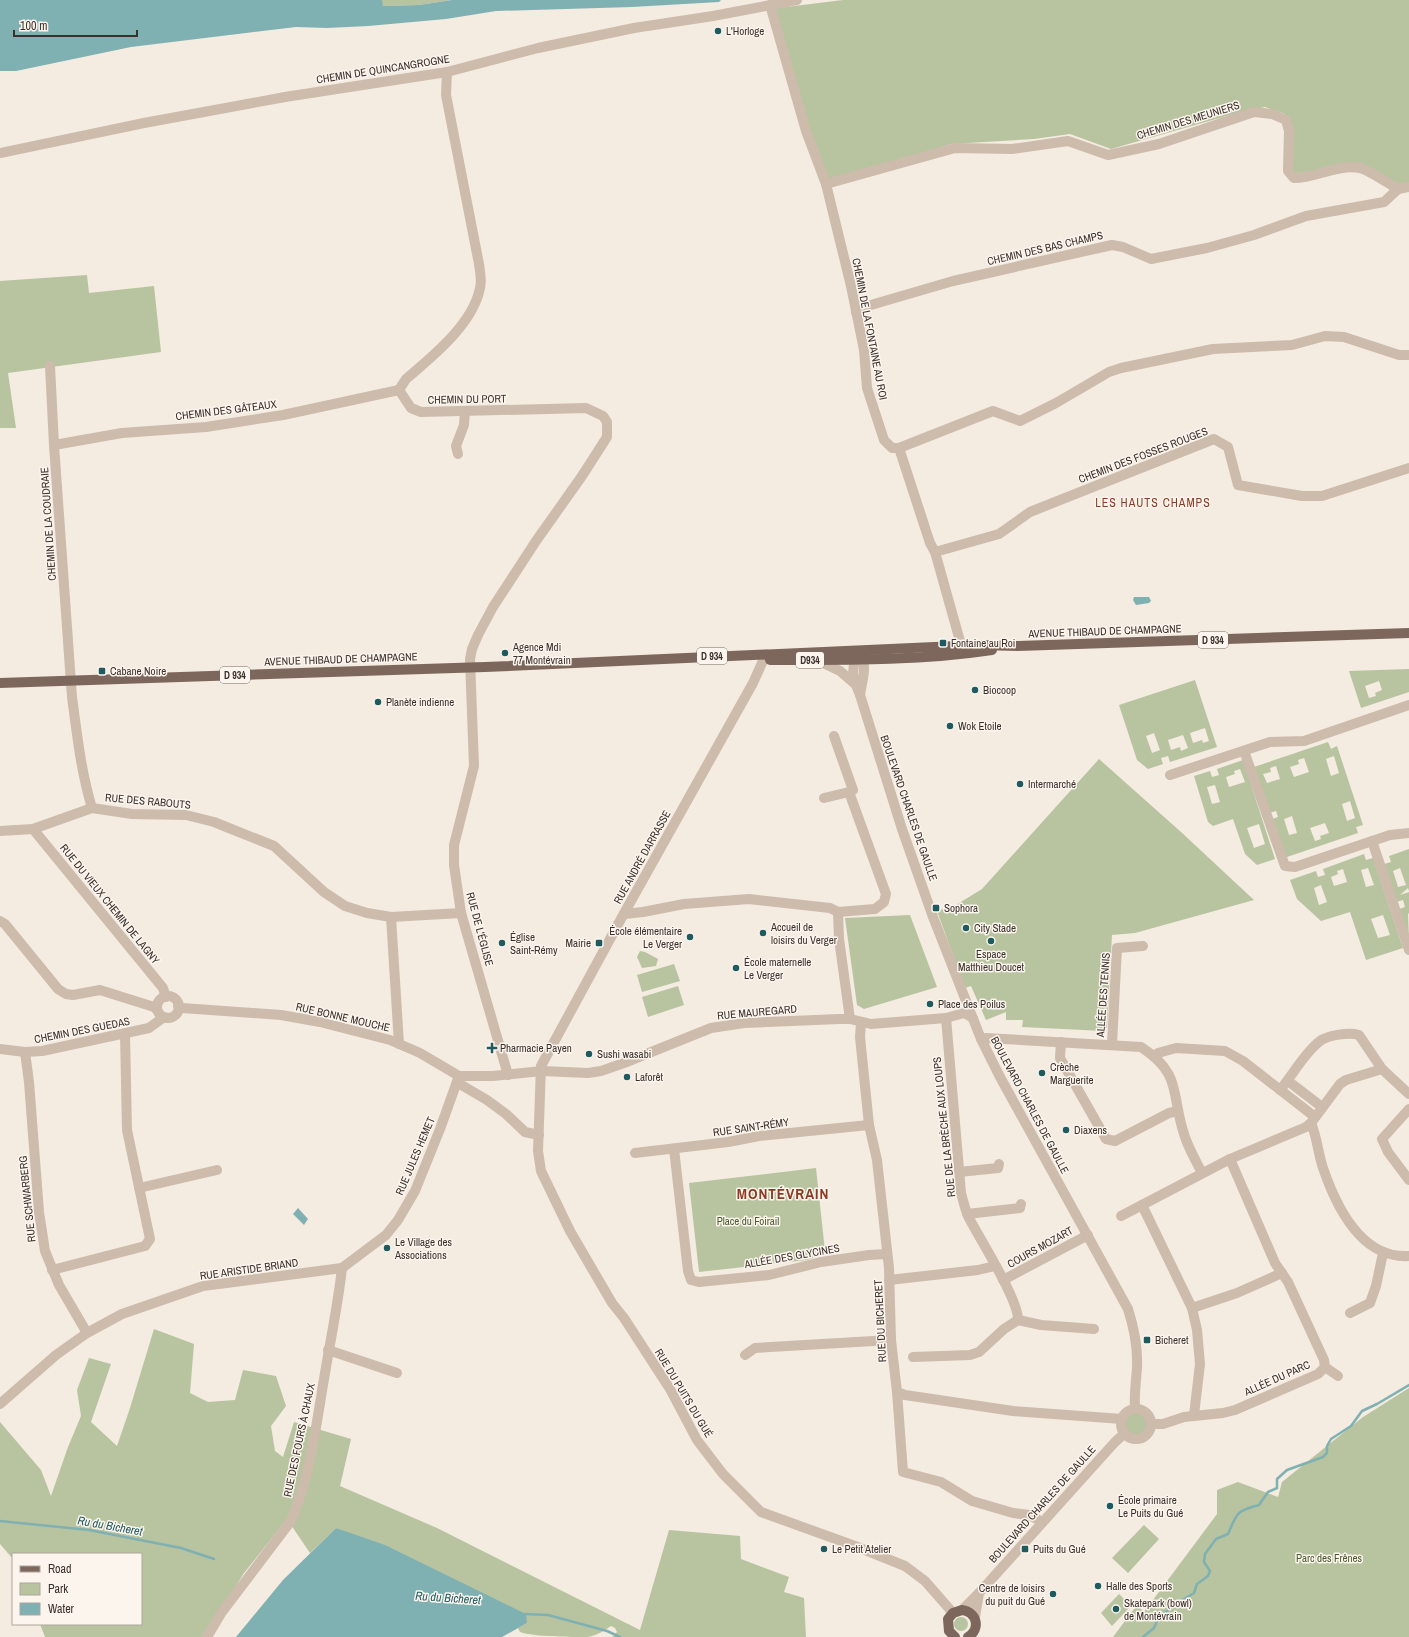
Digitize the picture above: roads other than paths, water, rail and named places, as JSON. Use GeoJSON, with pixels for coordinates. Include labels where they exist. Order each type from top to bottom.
{"type":"FeatureCollection","features":[{"type":"Feature","properties":{"kind":"main road","name":"AVENUE THIBAUD DE CHAMPAGNE"},"geometry":{"type":"LineString","coordinates":[[764,657],[817,660],[961,650],[979,645],[1018,646],[1409,633]]}},
{"type":"Feature","properties":{"kind":"main road","name":"AVENUE THIBAUD DE CHAMPAGNE"},"geometry":{"type":"LineString","coordinates":[[0,683],[470,667],[658,659],[692,656],[859,657]]}},
{"type":"Feature","properties":{"kind":"main road"},"geometry":{"type":"LineString","coordinates":[[951,1635],[947,1623],[957,1611],[969,1612],[983,1637]]}},
{"type":"Feature","properties":{"kind":"main road"},"geometry":{"type":"LineString","coordinates":[[968,1637],[973,1633],[975,1622]]}},
{"type":"Feature","properties":{"kind":"street","name":"CHEMIN DE QUINCANGROGNE"},"geometry":{"type":"LineString","coordinates":[[0,153],[285,96],[447,72],[538,48],[634,28],[713,16],[797,0]]}},
{"type":"Feature","properties":{"kind":"street","name":"CHEMIN DE LA FONTAINE AU ROI"},"geometry":{"type":"LineString","coordinates":[[770,5],[806,131],[826,184],[851,286],[864,350],[867,388],[884,440],[892,448],[898,448]]}},
{"type":"Feature","properties":{"kind":"street"},"geometry":{"type":"LineString","coordinates":[[399,390],[406,379],[465,322],[475,305],[481,287],[479,264],[446,95],[447,72]]}},
{"type":"Feature","properties":{"kind":"street","name":"CHEMIN DES MEUNIERS"},"geometry":{"type":"LineString","coordinates":[[826,184],[955,148],[1012,149],[1068,141],[1108,155],[1159,144],[1254,112],[1272,114],[1286,120],[1289,131],[1288,171],[1294,178],[1302,178],[1344,167],[1362,168],[1398,189]]}},
{"type":"Feature","properties":{"kind":"street"},"geometry":{"type":"LineString","coordinates":[[1398,189],[1409,187]]}},
{"type":"Feature","properties":{"kind":"street","name":"CHEMIN DES BAS CHAMPS"},"geometry":{"type":"LineString","coordinates":[[856,312],[864,307],[952,281],[1112,245],[1123,247],[1150,259],[1207,248],[1254,235],[1306,216],[1384,202],[1398,189]]}},
{"type":"Feature","properties":{"kind":"street"},"geometry":{"type":"LineString","coordinates":[[961,650],[935,552],[930,543],[898,448],[993,411],[1020,422],[1109,372],[1213,349],[1292,345],[1325,336],[1334,336],[1344,337],[1399,355],[1409,356]]}},
{"type":"Feature","properties":{"kind":"street","name":"CHEMIN DE LA COUDRAIE"},"geometry":{"type":"LineString","coordinates":[[50,366],[54,445],[72,680]]}},
{"type":"Feature","properties":{"kind":"street","name":"CHEMIN DU PORT"},"geometry":{"type":"LineString","coordinates":[[399,390],[411,408],[421,412],[586,408],[599,414],[607,422],[607,437],[493,606],[472,649],[470,667]]}},
{"type":"Feature","properties":{"kind":"street","name":"CHEMIN DES GÂTEAUX"},"geometry":{"type":"LineString","coordinates":[[54,445],[122,433],[206,426],[283,415],[399,390]]}},
{"type":"Feature","properties":{"kind":"street"},"geometry":{"type":"LineString","coordinates":[[458,454],[456,446],[464,425],[465,412]]}},
{"type":"Feature","properties":{"kind":"street","name":"CHEMIN DES FOSSES ROUGES"},"geometry":{"type":"LineString","coordinates":[[935,552],[999,534],[1030,512],[1214,439],[1228,447],[1238,485],[1302,496],[1322,496],[1409,468]]}},
{"type":"Feature","properties":{"kind":"street","name":"RUE ANDRÉ DARRASSE"},"geometry":{"type":"LineString","coordinates":[[542,1071],[541,1066],[753,683],[764,657]]}},
{"type":"Feature","properties":{"kind":"street","name":"BOULEVARD CHARLES DE GAULLE"},"geometry":{"type":"LineString","coordinates":[[859,657],[853,667],[855,684],[860,695],[902,829],[939,932],[981,1039],[1000,1077],[1122,1297],[1132,1321],[1137,1367],[1135,1409]]}},
{"type":"Feature","properties":{"kind":"street","name":"BOULEVARD CHARLES DE GAULLE"},"geometry":{"type":"LineString","coordinates":[[859,657],[864,669],[860,695]]}},
{"type":"Feature","properties":{"kind":"street","name":"BOULEVARD CHARLES DE GAULLE"},"geometry":{"type":"LineString","coordinates":[[817,660],[840,671],[855,684]]}},
{"type":"Feature","properties":{"kind":"street","name":"RUE DE L'ÉGLISE"},"geometry":{"type":"LineString","coordinates":[[470,667],[474,766],[454,845],[454,865],[461,913],[508,1075]]}},
{"type":"Feature","properties":{"kind":"street","name":"RUE DES RABOUTS"},"geometry":{"type":"LineString","coordinates":[[72,680],[77,738],[86,788],[92,808],[132,814],[186,815],[214,822],[274,846],[324,892],[345,906],[367,913],[391,916],[461,913]]}},
{"type":"Feature","properties":{"kind":"street"},"geometry":{"type":"LineString","coordinates":[[1170,774],[1270,742],[1304,741],[1409,705]]}},
{"type":"Feature","properties":{"kind":"street"},"geometry":{"type":"LineString","coordinates":[[824,798],[853,790],[834,736]]}},
{"type":"Feature","properties":{"kind":"street"},"geometry":{"type":"LineString","coordinates":[[1244,751],[1285,866],[1295,867],[1390,834],[1409,833]]}},
{"type":"Feature","properties":{"kind":"street"},"geometry":{"type":"LineString","coordinates":[[624,914],[644,912],[691,903],[749,898],[830,908],[838,912],[875,909],[884,902],[886,894],[849,792]]}},
{"type":"Feature","properties":{"kind":"street"},"geometry":{"type":"LineString","coordinates":[[0,831],[33,829],[92,808]]}},
{"type":"Feature","properties":{"kind":"street","name":"RUE DU VIEUX CHEMIN DE LAGNY"},"geometry":{"type":"LineString","coordinates":[[33,829],[163,988],[166,997]]}},
{"type":"Feature","properties":{"kind":"street"},"geometry":{"type":"LineString","coordinates":[[1372,841],[1409,950]]}},
{"type":"Feature","properties":{"kind":"street"},"geometry":{"type":"LineString","coordinates":[[838,912],[839,939],[850,1019]]}},
{"type":"Feature","properties":{"kind":"street"},"geometry":{"type":"LineString","coordinates":[[391,916],[399,1044]]}},
{"type":"Feature","properties":{"kind":"street"},"geometry":{"type":"LineString","coordinates":[[0,921],[5,924],[58,989],[66,994],[73,995],[100,990],[148,1005],[168,1018],[177,1013],[178,1006],[176,1000],[166,997],[160,1000],[161,1013]]}},
{"type":"Feature","properties":{"kind":"street","name":"ALLÉE DES TENNIS"},"geometry":{"type":"LineString","coordinates":[[1112,1044],[1117,948],[1143,946]]}},
{"type":"Feature","properties":{"kind":"street","name":"RUE BONNE MOUCHE"},"geometry":{"type":"LineString","coordinates":[[178,1006],[182,1008],[289,1016],[359,1031],[399,1044],[420,1053],[458,1079],[506,1114],[525,1132],[538,1135]]}},
{"type":"Feature","properties":{"kind":"street","name":"CHEMIN DES GUEDAS"},"geometry":{"type":"LineString","coordinates":[[0,1050],[25,1052],[42,1051],[125,1034],[149,1028],[161,1013]]}},
{"type":"Feature","properties":{"kind":"street","name":"RUE MAUREGARD"},"geometry":{"type":"LineString","coordinates":[[542,1071],[575,1074],[601,1071],[684,1040],[702,1031],[732,1024],[818,1019],[850,1019],[861,1023],[871,1024],[946,1018],[964,1013],[973,1018]]}},
{"type":"Feature","properties":{"kind":"street","name":"RUE DE LA BRÈCHE AUX LOUPS"},"geometry":{"type":"LineString","coordinates":[[946,1018],[961,1193],[967,1214],[1003,1280],[1019,1314],[1018,1320]]}},
{"type":"Feature","properties":{"kind":"street","name":"RUE DU BICHERET"},"geometry":{"type":"LineString","coordinates":[[861,1023],[860,1037],[869,1125],[877,1160],[887,1254],[891,1340],[904,1472],[941,1482],[972,1501],[1013,1513],[1028,1515],[1037,1519],[1041,1523]]}},
{"type":"Feature","properties":{"kind":"street"},"geometry":{"type":"LineString","coordinates":[[1280,1090],[1308,1053],[1320,1040],[1351,1033],[1359,1035],[1382,1069],[1409,1094]]}},
{"type":"Feature","properties":{"kind":"street"},"geometry":{"type":"LineString","coordinates":[[52,1270],[145,1246],[150,1239],[128,1130],[125,1034]]}},
{"type":"Feature","properties":{"kind":"street"},"geometry":{"type":"LineString","coordinates":[[981,1039],[1112,1044],[1141,1047],[1155,1056],[1166,1069],[1173,1082],[1177,1096],[1178,1111],[1185,1137],[1202,1173]]}},
{"type":"Feature","properties":{"kind":"street"},"geometry":{"type":"LineString","coordinates":[[1061,1042],[1060,1058],[1106,1139],[1115,1141],[1168,1113],[1178,1111]]}},
{"type":"Feature","properties":{"kind":"street"},"geometry":{"type":"LineString","coordinates":[[1155,1056],[1158,1053],[1176,1048],[1225,1050],[1243,1061],[1280,1090],[1313,1120],[1323,1168],[1336,1199],[1352,1227],[1367,1242],[1383,1253],[1409,1256]]}},
{"type":"Feature","properties":{"kind":"street","name":"RUE SCHWARBERG"},"geometry":{"type":"LineString","coordinates":[[25,1052],[29,1082],[39,1212],[45,1251],[52,1270],[86,1333]]}},
{"type":"Feature","properties":{"kind":"street"},"geometry":{"type":"LineString","coordinates":[[1121,1216],[1230,1159],[1306,1127],[1340,1084],[1346,1080],[1382,1069]]}},
{"type":"Feature","properties":{"kind":"street"},"geometry":{"type":"LineString","coordinates":[[458,1079],[542,1071]]}},
{"type":"Feature","properties":{"kind":"street","name":"RUE DU PUITS DU GUÉ"},"geometry":{"type":"LineString","coordinates":[[542,1071],[538,1135],[538,1157],[541,1171],[570,1231],[612,1303],[624,1318],[670,1389],[697,1440],[723,1474],[761,1512],[905,1566],[925,1581],[957,1611]]}},
{"type":"Feature","properties":{"kind":"street","name":"RUE JULES HEMET"},"geometry":{"type":"LineString","coordinates":[[342,1268],[386,1235],[398,1220],[415,1191],[458,1079]]}},
{"type":"Feature","properties":{"kind":"street"},"geometry":{"type":"LineString","coordinates":[[1288,1081],[1322,1107]]}},
{"type":"Feature","properties":{"kind":"street"},"geometry":{"type":"LineString","coordinates":[[1409,1109],[1382,1138],[1388,1152],[1409,1180]]}},
{"type":"Feature","properties":{"kind":"street","name":"RUE SAINT-RÉMY"},"geometry":{"type":"LineString","coordinates":[[635,1153],[728,1142],[759,1136],[869,1125]]}},
{"type":"Feature","properties":{"kind":"street","name":"ALLÉE DES GLYCINES"},"geometry":{"type":"LineString","coordinates":[[674,1149],[688,1271],[691,1280],[699,1282],[769,1275],[821,1262],[887,1254]]}},
{"type":"Feature","properties":{"kind":"street","name":"ALLÉE DU PARC"},"geometry":{"type":"LineString","coordinates":[[1151,1424],[1163,1424],[1184,1417],[1223,1413],[1234,1410],[1318,1374],[1324,1367],[1324,1360],[1288,1282],[1278,1274],[1275,1263],[1230,1159]]}},
{"type":"Feature","properties":{"kind":"street"},"geometry":{"type":"LineString","coordinates":[[959,1172],[998,1168],[999,1164]]}},
{"type":"Feature","properties":{"kind":"street"},"geometry":{"type":"LineString","coordinates":[[140,1188],[217,1170]]}},
{"type":"Feature","properties":{"kind":"street"},"geometry":{"type":"LineString","coordinates":[[967,1214],[1020,1208],[1021,1204]]}},
{"type":"Feature","properties":{"kind":"street"},"geometry":{"type":"LineString","coordinates":[[1142,1205],[1192,1308],[1197,1330],[1200,1364],[1194,1416]]}},
{"type":"Feature","properties":{"kind":"street","name":"COURS MOZART"},"geometry":{"type":"LineString","coordinates":[[1003,1280],[1088,1235]]}},
{"type":"Feature","properties":{"kind":"street"},"geometry":{"type":"LineString","coordinates":[[1350,1313],[1370,1303],[1376,1286],[1383,1253]]}},
{"type":"Feature","properties":{"kind":"street"},"geometry":{"type":"LineString","coordinates":[[889,1280],[978,1270],[995,1266]]}},
{"type":"Feature","properties":{"kind":"street","name":"RUE ARISTIDE BRIAND"},"geometry":{"type":"LineString","coordinates":[[0,1404],[56,1355],[86,1333],[122,1314],[203,1286],[342,1268]]}},
{"type":"Feature","properties":{"kind":"street","name":"RUE DES FOURS À CHAUX"},"geometry":{"type":"LineString","coordinates":[[207,1637],[222,1612],[291,1521],[297,1508],[316,1424],[342,1268]]}},
{"type":"Feature","properties":{"kind":"street"},"geometry":{"type":"LineString","coordinates":[[1192,1308],[1237,1293],[1278,1274]]}},
{"type":"Feature","properties":{"kind":"street"},"geometry":{"type":"LineString","coordinates":[[913,1357],[970,1355],[979,1352],[1004,1328],[1018,1320],[1041,1325],[1094,1329]]}},
{"type":"Feature","properties":{"kind":"street"},"geometry":{"type":"LineString","coordinates":[[745,1355],[755,1348],[891,1340]]}},
{"type":"Feature","properties":{"kind":"street"},"geometry":{"type":"LineString","coordinates":[[328,1350],[397,1372]]}},
{"type":"Feature","properties":{"kind":"street"},"geometry":{"type":"LineString","coordinates":[[1324,1367],[1338,1376]]}},
{"type":"Feature","properties":{"kind":"street"},"geometry":{"type":"LineString","coordinates":[[897,1392],[905,1395],[1013,1411],[1122,1419]]}},
{"type":"Feature","properties":{"kind":"street"},"geometry":{"type":"LineString","coordinates":[[1135,1409],[1146,1413],[1150,1418],[1150,1430],[1141,1438],[1135,1438],[1125,1433],[1122,1424],[1122,1419],[1127,1412],[1135,1409]]}},
{"type":"Feature","properties":{"kind":"street","name":"BOULEVARD CHARLES DE GAULLE"},"geometry":{"type":"LineString","coordinates":[[957,1611],[979,1593],[1041,1523],[1125,1433]]}},
{"type":"Feature","properties":{"kind":"street","name":"BOULEVARD CHARLES DE GAULLE"},"geometry":{"type":"LineString","coordinates":[[975,1622],[979,1593]]}},
{"type":"Feature","properties":{"kind":"water"},"geometry":{"type":"Polygon","coordinates":[[[0,0],[382,0],[383,6],[419,5],[452,0],[721,0],[719,2],[632,7],[496,11],[446,19],[368,26],[327,28],[296,27],[131,47],[16,71],[0,71],[0,0]]]}},
{"type":"Feature","properties":{"kind":"water"},"geometry":{"type":"Polygon","coordinates":[[[1134,597],[1149,597],[1151,601],[1149,603],[1136,605],[1133,600],[1134,597]]]}},
{"type":"Feature","properties":{"kind":"water"},"geometry":{"type":"Polygon","coordinates":[[[298,1208],[308,1219],[304,1225],[293,1214],[298,1208]]]}},
{"type":"Feature","properties":{"kind":"water"},"geometry":{"type":"Polygon","coordinates":[[[336,1528],[385,1545],[526,1614],[527,1623],[502,1637],[236,1637],[283,1580],[336,1528]]]}},
{"type":"Feature","properties":{"kind":"waterway","name":"Ru du Bicheret"},"geometry":{"type":"LineString","coordinates":[[1143,1637],[1154,1628],[1158,1618],[1194,1593],[1197,1584],[1208,1576],[1210,1571],[1204,1562],[1205,1554],[1216,1539],[1228,1534],[1233,1521],[1241,1511],[1259,1505],[1268,1492],[1277,1488],[1277,1479],[1287,1470],[1323,1457],[1327,1453],[1327,1446],[1331,1439],[1351,1426],[1362,1411],[1409,1385]]}},
{"type":"Feature","properties":{"kind":"waterway","name":"Ru du Bicheret"},"geometry":{"type":"LineString","coordinates":[[0,1521],[89,1530],[181,1548],[214,1559]]}},
{"type":"Feature","properties":{"kind":"waterway","name":"Ru du Bicheret"},"geometry":{"type":"LineString","coordinates":[[524,1614],[548,1615],[607,1631],[620,1637]]}},
{"type":"Feature","properties":{"kind":"place","name":"L'Horloge"},"geometry":{"type":"Point","coordinates":[718,31]}},
{"type":"Feature","properties":{"kind":"place","name":"Fontaine au Roi"},"geometry":{"type":"Point","coordinates":[943,643]}},
{"type":"Feature","properties":{"kind":"place","name":"Agence Mdi 77 Montévrain"},"geometry":{"type":"Point","coordinates":[505,653]}},
{"type":"Feature","properties":{"kind":"place","name":"Cabane Noire"},"geometry":{"type":"Point","coordinates":[102,671]}},
{"type":"Feature","properties":{"kind":"place","name":"Biocoop"},"geometry":{"type":"Point","coordinates":[975,690]}},
{"type":"Feature","properties":{"kind":"place","name":"Planète indienne"},"geometry":{"type":"Point","coordinates":[378,702]}},
{"type":"Feature","properties":{"kind":"place","name":"Wok Etoile"},"geometry":{"type":"Point","coordinates":[950,726]}},
{"type":"Feature","properties":{"kind":"place","name":"Intermarché"},"geometry":{"type":"Point","coordinates":[1020,784]}},
{"type":"Feature","properties":{"kind":"place","name":"Sophora"},"geometry":{"type":"Point","coordinates":[936,908]}},
{"type":"Feature","properties":{"kind":"place","name":"City Stade"},"geometry":{"type":"Point","coordinates":[966,928]}},
{"type":"Feature","properties":{"kind":"place","name":"Accueil de loisirs du Verger"},"geometry":{"type":"Point","coordinates":[763,933]}},
{"type":"Feature","properties":{"kind":"place","name":"École élémentaire Le Verger"},"geometry":{"type":"Point","coordinates":[690,937]}},
{"type":"Feature","properties":{"kind":"place","name":"Espace Matthieu Doucet"},"geometry":{"type":"Point","coordinates":[991,941]}},
{"type":"Feature","properties":{"kind":"place","name":"Église Saint-Rémy"},"geometry":{"type":"Point","coordinates":[502,943]}},
{"type":"Feature","properties":{"kind":"place","name":"Mairie"},"geometry":{"type":"Point","coordinates":[599,943]}},
{"type":"Feature","properties":{"kind":"place","name":"École maternelle Le Verger"},"geometry":{"type":"Point","coordinates":[736,968]}},
{"type":"Feature","properties":{"kind":"place","name":"Place des Poilus"},"geometry":{"type":"Point","coordinates":[930,1004]}},
{"type":"Feature","properties":{"kind":"place","name":"Pharmacie Payen"},"geometry":{"type":"Point","coordinates":[492,1048]}},
{"type":"Feature","properties":{"kind":"place","name":"Sushi wasabi"},"geometry":{"type":"Point","coordinates":[589,1054]}},
{"type":"Feature","properties":{"kind":"place","name":"Crèche Marguerite"},"geometry":{"type":"Point","coordinates":[1042,1073]}},
{"type":"Feature","properties":{"kind":"place","name":"Laforêt"},"geometry":{"type":"Point","coordinates":[627,1077]}},
{"type":"Feature","properties":{"kind":"place","name":"Diaxens"},"geometry":{"type":"Point","coordinates":[1066,1130]}},
{"type":"Feature","properties":{"kind":"place","name":"Le Village des Associations"},"geometry":{"type":"Point","coordinates":[387,1248]}},
{"type":"Feature","properties":{"kind":"place","name":"Bicheret"},"geometry":{"type":"Point","coordinates":[1147,1340]}},
{"type":"Feature","properties":{"kind":"place","name":"École primaire Le Puits du Gué"},"geometry":{"type":"Point","coordinates":[1110,1506]}},
{"type":"Feature","properties":{"kind":"place","name":"Le Petit Atelier"},"geometry":{"type":"Point","coordinates":[824,1549]}},
{"type":"Feature","properties":{"kind":"place","name":"Puits du Gué"},"geometry":{"type":"Point","coordinates":[1025,1549]}},
{"type":"Feature","properties":{"kind":"place","name":"Halle des Sports"},"geometry":{"type":"Point","coordinates":[1098,1586]}},
{"type":"Feature","properties":{"kind":"place","name":"Centre de loisirs du puit du Gué"},"geometry":{"type":"Point","coordinates":[1053,1594]}},
{"type":"Feature","properties":{"kind":"place","name":"Skatepark (bowl) de Montévrain"},"geometry":{"type":"Point","coordinates":[1116,1609]}},
{"type":"Feature","properties":{"kind":"district","name":"LES HAUTS CHAMPS"},"geometry":{"type":"Point","coordinates":[1153,503]}},
{"type":"Feature","properties":{"kind":"district","name":"MONTÉVRAIN"},"geometry":{"type":"Point","coordinates":[783,1193]}},
{"type":"Feature","properties":{"kind":"park label","name":"Place du Foirail"},"geometry":{"type":"Point","coordinates":[748,1221]}},
{"type":"Feature","properties":{"kind":"park label","name":"Parc des Frênes"},"geometry":{"type":"Point","coordinates":[1329,1558]}}]}
